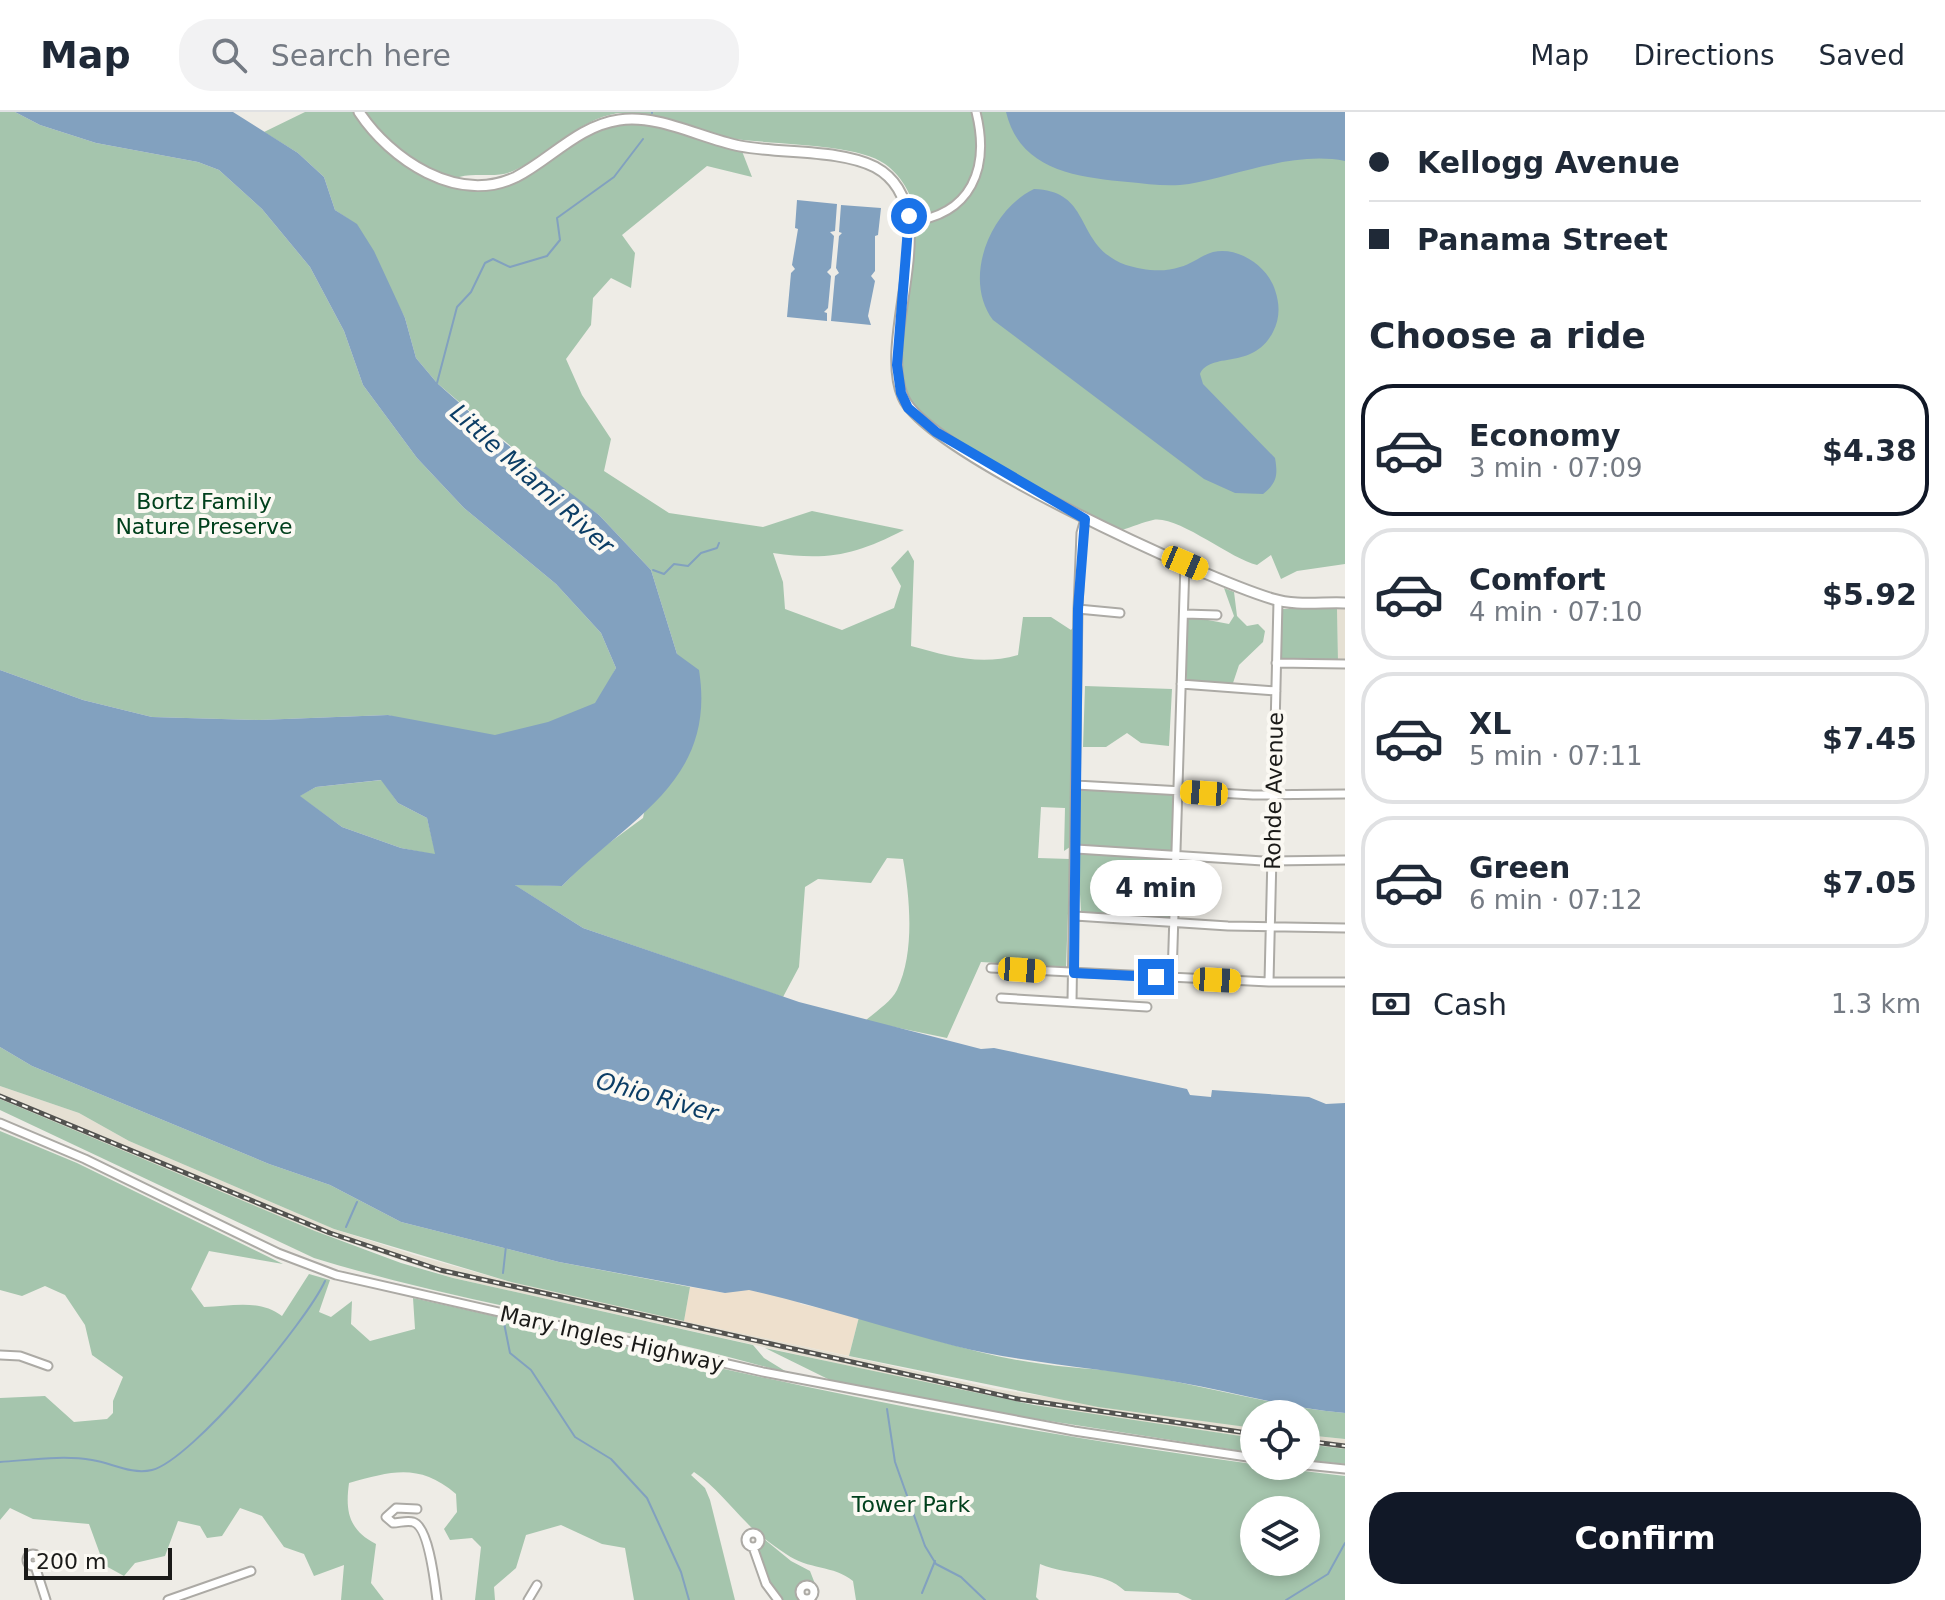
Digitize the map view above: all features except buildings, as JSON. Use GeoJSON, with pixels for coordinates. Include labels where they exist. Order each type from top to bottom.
{"type":"FeatureCollection","features":[{"type":"Feature","properties":{"kind":"main road"},"geometry":{"type":"LineString","coordinates":[[359,112],[376,135],[406,162],[441,177],[472,183],[513,178],[602,124],[650,120],[740,146],[862,161],[880,170],[893,182],[903,198],[909,222],[897,365],[901,393],[908,408],[936,432],[1085,519],[1278,601],[1345,603]]}},
{"type":"Feature","properties":{"kind":"street"},"geometry":{"type":"LineString","coordinates":[[602,124],[603,112]]}},
{"type":"Feature","properties":{"kind":"street"},"geometry":{"type":"LineString","coordinates":[[909,222],[933,218],[947,210],[977,175],[983,149],[976,112]]}},
{"type":"Feature","properties":{"kind":"street"},"geometry":{"type":"LineString","coordinates":[[1072,1002],[1078,609],[1085,519]]}},
{"type":"Feature","properties":{"kind":"street"},"geometry":{"type":"LineString","coordinates":[[1172,978],[1185,563]]}},
{"type":"Feature","properties":{"kind":"street","name":"Rohde Avenue"},"geometry":{"type":"LineString","coordinates":[[1269,982],[1278,601]]}},
{"type":"Feature","properties":{"kind":"street"},"geometry":{"type":"LineString","coordinates":[[1078,609],[1120,613]]}},
{"type":"Feature","properties":{"kind":"street"},"geometry":{"type":"LineString","coordinates":[[1185,614],[1217,615]]}},
{"type":"Feature","properties":{"kind":"street"},"geometry":{"type":"LineString","coordinates":[[1276,663],[1345,664]]}},
{"type":"Feature","properties":{"kind":"street"},"geometry":{"type":"LineString","coordinates":[[1181,684],[1276,691]]}},
{"type":"Feature","properties":{"kind":"street"},"geometry":{"type":"LineString","coordinates":[[1076,785],[1274,796],[1345,794]]}},
{"type":"Feature","properties":{"kind":"street"},"geometry":{"type":"LineString","coordinates":[[1076,849],[1272,861],[1345,860]]}},
{"type":"Feature","properties":{"kind":"street"},"geometry":{"type":"LineString","coordinates":[[1075,916],[1173,923],[1345,928]]}},
{"type":"Feature","properties":{"kind":"street"},"geometry":{"type":"LineString","coordinates":[[991,968],[1269,982],[1345,982]]}},
{"type":"Feature","properties":{"kind":"street"},"geometry":{"type":"LineString","coordinates":[[1001,998],[1147,1007]]}},
{"type":"Feature","properties":{"kind":"street","name":"Mary Ingles Highway"},"geometry":{"type":"LineString","coordinates":[[0,1123],[85,1159],[278,1253],[344,1278],[763,1372],[1074,1431],[1240,1456]]}},
{"type":"Feature","properties":{"kind":"street"},"geometry":{"type":"LineString","coordinates":[[0,1355],[20,1356],[48,1366]]}},
{"type":"Feature","properties":{"kind":"street"},"geometry":{"type":"LineString","coordinates":[[1320,1466],[1345,1469]]}},
{"type":"Feature","properties":{"kind":"street"},"geometry":{"type":"LineString","coordinates":[[417,1509],[393,1509],[386,1517],[390,1522],[413,1522],[420,1528],[431,1558],[437,1600]]}},
{"type":"Feature","properties":{"kind":"street"},"geometry":{"type":"LineString","coordinates":[[753,1547],[766,1584],[778,1600]]}},
{"type":"Feature","properties":{"kind":"street"},"geometry":{"type":"LineString","coordinates":[[35,1566],[46,1600]]}},
{"type":"Feature","properties":{"kind":"street"},"geometry":{"type":"LineString","coordinates":[[168,1600],[251,1571]]}},
{"type":"Feature","properties":{"kind":"street"},"geometry":{"type":"LineString","coordinates":[[528,1600],[536,1587],[535,1600]]}},
{"type":"Feature","properties":{"kind":"shaded area"},"geometry":{"type":"Polygon","coordinates":[[[1345,608],[1345,661],[1338,661],[1337,609],[1345,608]]]}},
{"type":"Feature","properties":{"kind":"shaded area"},"geometry":{"type":"Polygon","coordinates":[[[0,1086],[79,1113],[129,1141],[334,1229],[511,1282],[997,1389],[1240,1426],[1240,1436],[1086,1414],[948,1388],[453,1278],[315,1231],[0,1099],[0,1086]]]}},
{"type":"Feature","properties":{"kind":"shaded area"},"geometry":{"type":"Polygon","coordinates":[[[750,1266],[801,1304],[859,1317],[849,1356],[684,1321],[690,1287],[725,1293],[750,1266]]]}},
{"type":"Feature","properties":{"kind":"shaded area"},"geometry":{"type":"Polygon","coordinates":[[[1320,1436],[1345,1439],[1345,1449],[1320,1446],[1320,1436]]]}},
{"type":"Feature","properties":{"kind":"green space","name":"Bortz Family Nature Preserve"},"geometry":{"type":"Polygon","coordinates":[[[0,112],[15,112],[40,125],[96,143],[198,162],[219,170],[262,209],[310,267],[344,331],[363,385],[417,458],[464,508],[556,584],[601,633],[616,668],[566,768],[388,715],[259,720],[152,717],[83,700],[0,670],[0,112]]]}},
{"type":"Feature","properties":{"kind":"green space"},"geometry":{"type":"Polygon","coordinates":[[[305,112],[1345,112],[1345,564],[1297,571],[1281,579],[1271,555],[1257,565],[1164,520],[1153,520],[1122,530],[1088,514],[1085,519],[923,424],[899,384],[909,222],[916,221],[915,213],[897,175],[872,157],[834,148],[730,138],[661,118],[618,113],[576,130],[513,171],[454,179],[472,183],[505,181],[584,133],[628,119],[740,146],[752,177],[707,166],[622,235],[635,253],[631,288],[611,278],[593,298],[591,325],[566,359],[582,395],[611,439],[604,471],[669,513],[763,527],[812,511],[904,530],[841,554],[810,556],[773,553],[783,582],[785,609],[842,630],[894,608],[901,586],[891,568],[908,550],[914,561],[911,646],[964,658],[990,660],[1018,655],[1023,617],[1051,617],[1071,630],[1075,625],[1070,847],[1064,851],[1065,808],[1041,807],[1038,858],[1070,859],[1066,967],[981,962],[947,1038],[865,1021],[897,990],[907,959],[909,908],[903,859],[887,858],[871,883],[818,879],[805,887],[799,967],[783,997],[583,928],[513,884],[562,886],[590,857],[643,818],[677,654],[651,570],[599,515],[548,478],[437,383],[416,358],[405,318],[357,225],[335,210],[324,177],[298,153],[264,132],[305,112]]]}},
{"type":"Feature","properties":{"kind":"green space"},"geometry":{"type":"Polygon","coordinates":[[[1224,588],[1234,592],[1237,616],[1247,626],[1258,624],[1265,631],[1263,642],[1239,665],[1233,683],[1187,683],[1187,616],[1229,624],[1234,616],[1224,588]]]}},
{"type":"Feature","properties":{"kind":"green space"},"geometry":{"type":"Polygon","coordinates":[[[1280,609],[1337,609],[1338,661],[1281,659],[1280,609]]]}},
{"type":"Feature","properties":{"kind":"green space"},"geometry":{"type":"Polygon","coordinates":[[[1085,686],[1172,689],[1169,746],[1141,743],[1127,733],[1106,747],[1083,747],[1085,686]]]}},
{"type":"Feature","properties":{"kind":"green space"},"geometry":{"type":"Polygon","coordinates":[[[382,780],[398,803],[427,818],[436,855],[401,848],[342,827],[299,796],[316,787],[382,780]]]}},
{"type":"Feature","properties":{"kind":"green space"},"geometry":{"type":"Polygon","coordinates":[[[1083,787],[1173,793],[1173,852],[1081,846],[1077,841],[1078,796],[1083,787]]]}},
{"type":"Feature","properties":{"kind":"green space"},"geometry":{"type":"Polygon","coordinates":[[[1086,852],[1171,858],[1171,919],[1081,913],[1078,856],[1086,852]]]}},
{"type":"Feature","properties":{"kind":"green space"},"geometry":{"type":"Polygon","coordinates":[[[0,1047],[32,1066],[269,1164],[330,1185],[401,1222],[559,1262],[690,1287],[684,1321],[511,1282],[334,1229],[129,1141],[79,1113],[0,1086],[0,1047]]]}},
{"type":"Feature","properties":{"kind":"green space"},"geometry":{"type":"Polygon","coordinates":[[[0,1099],[315,1231],[401,1263],[453,1278],[753,1345],[764,1358],[790,1374],[672,1343],[432,1290],[314,1258],[0,1110],[0,1099]]]}},
{"type":"Feature","properties":{"kind":"green space","name":"Tower Park"},"geometry":{"type":"Polygon","coordinates":[[[0,1131],[77,1163],[283,1264],[209,1251],[191,1289],[204,1307],[255,1305],[282,1316],[309,1274],[330,1280],[319,1312],[331,1317],[352,1301],[351,1324],[370,1341],[415,1329],[413,1298],[870,1400],[1240,1462],[1240,1480],[1320,1480],[1320,1473],[1345,1476],[1345,1600],[1192,1600],[1178,1593],[1125,1591],[1107,1580],[1040,1564],[1036,1597],[1039,1600],[856,1600],[853,1581],[838,1572],[803,1563],[786,1554],[756,1532],[694,1472],[691,1475],[705,1488],[710,1500],[735,1600],[634,1600],[625,1548],[602,1544],[561,1525],[526,1535],[516,1568],[494,1587],[495,1600],[475,1600],[481,1547],[472,1538],[450,1540],[444,1529],[457,1512],[456,1494],[430,1478],[405,1472],[349,1483],[351,1519],[360,1533],[376,1544],[371,1583],[384,1600],[341,1600],[344,1565],[314,1576],[304,1554],[284,1547],[262,1516],[240,1508],[222,1536],[207,1538],[200,1526],[178,1521],[165,1556],[135,1563],[124,1576],[104,1565],[89,1524],[33,1519],[10,1508],[0,1520],[0,1398],[45,1396],[74,1422],[107,1419],[113,1413],[113,1401],[123,1377],[92,1355],[85,1325],[65,1295],[45,1286],[22,1296],[0,1290],[0,1131]]]}},
{"type":"Feature","properties":{"kind":"green space"},"geometry":{"type":"Polygon","coordinates":[[[859,1317],[996,1356],[1133,1374],[1261,1400],[1240,1400],[1240,1426],[1098,1407],[849,1356],[859,1317]]]}},
{"type":"Feature","properties":{"kind":"green space"},"geometry":{"type":"Polygon","coordinates":[[[765,1348],[1034,1405],[1240,1436],[1240,1451],[1004,1414],[832,1381],[765,1348]]]}},
{"type":"Feature","properties":{"kind":"green space"},"geometry":{"type":"Polygon","coordinates":[[[1320,1410],[1345,1413],[1345,1439],[1320,1436],[1320,1410]]]}},
{"type":"Feature","properties":{"kind":"green space"},"geometry":{"type":"Polygon","coordinates":[[[1320,1446],[1345,1449],[1345,1464],[1320,1461],[1320,1446]]]}},
{"type":"Feature","properties":{"kind":"green space"},"geometry":{"type":"Polygon","coordinates":[[[764,1539],[791,1561],[810,1571],[817,1589],[805,1582],[797,1592],[801,1600],[781,1600],[772,1590],[757,1554],[764,1539]]]}},
{"type":"Feature","properties":{"kind":"water"},"geometry":{"type":"Polygon","coordinates":[[[15,112],[233,112],[298,153],[324,177],[335,210],[357,224],[374,251],[405,318],[416,358],[437,383],[499,438],[599,515],[651,570],[677,654],[699,670],[701,709],[694,742],[681,770],[662,795],[562,886],[515,885],[583,928],[799,1002],[981,1049],[994,1048],[1187,1089],[1190,1095],[1211,1097],[1212,1090],[1309,1097],[1326,1104],[1345,1103],[1345,1413],[1320,1410],[1320,1400],[1263,1400],[1149,1377],[982,1352],[749,1290],[725,1293],[559,1262],[401,1222],[330,1185],[269,1164],[32,1066],[0,1047],[0,670],[83,700],[152,717],[259,720],[388,715],[495,735],[548,722],[595,703],[616,668],[601,633],[556,584],[464,508],[417,458],[363,385],[344,331],[310,267],[262,209],[219,170],[198,162],[96,143],[40,125],[15,112]],[[381,780],[316,787],[300,796],[342,827],[401,848],[435,854],[427,818],[398,803],[381,780]]]}},
{"type":"Feature","properties":{"kind":"water"},"geometry":{"type":"Polygon","coordinates":[[[1006,112],[1345,112],[1345,161],[1306,159],[1181,185],[1090,177],[1071,173],[1038,159],[1013,132],[1006,112]]]}},
{"type":"Feature","properties":{"kind":"water"},"geometry":{"type":"Polygon","coordinates":[[[1034,189],[1053,192],[1066,199],[1076,209],[1098,245],[1109,256],[1126,265],[1167,270],[1223,251],[1242,255],[1266,274],[1278,301],[1278,317],[1273,332],[1255,352],[1213,363],[1200,374],[1203,384],[1275,458],[1275,478],[1263,494],[1235,493],[1204,479],[993,320],[984,303],[980,285],[985,247],[1005,213],[1018,199],[1034,189]]]}},
{"type":"Feature","properties":{"kind":"water"},"geometry":{"type":"Polygon","coordinates":[[[797,200],[837,204],[835,231],[830,232],[834,236],[831,268],[827,272],[831,276],[828,308],[824,312],[827,313],[827,321],[787,317],[791,273],[795,269],[792,265],[798,229],[795,228],[797,200]]]}},
{"type":"Feature","properties":{"kind":"water"},"geometry":{"type":"Polygon","coordinates":[[[841,205],[881,208],[878,235],[875,236],[875,271],[871,276],[875,281],[868,316],[871,325],[831,321],[835,276],[839,273],[836,268],[839,236],[842,233],[839,232],[841,205]]]}},
{"type":"Feature","properties":{"kind":"waterway"},"geometry":{"type":"LineString","coordinates":[[437,383],[457,307],[471,292],[485,263],[493,259],[510,267],[547,256],[560,240],[557,218],[614,177],[643,139]]}},
{"type":"Feature","properties":{"kind":"waterway"},"geometry":{"type":"LineString","coordinates":[[653,570],[664,574],[674,564],[688,566],[701,553],[717,548],[719,543]]}},
{"type":"Feature","properties":{"kind":"waterway"},"geometry":{"type":"LineString","coordinates":[[346,1227],[357,1202]]}},
{"type":"Feature","properties":{"kind":"waterway"},"geometry":{"type":"LineString","coordinates":[[503,1273],[506,1246]]}},
{"type":"Feature","properties":{"kind":"waterway"},"geometry":{"type":"LineString","coordinates":[[0,1462],[81,1459],[144,1471],[170,1461],[247,1387],[296,1326],[325,1281]]}},
{"type":"Feature","properties":{"kind":"waterway"},"geometry":{"type":"LineString","coordinates":[[504,1323],[510,1353],[531,1370],[575,1437],[611,1459],[647,1498],[681,1572],[689,1600]]}},
{"type":"Feature","properties":{"kind":"waterway"},"geometry":{"type":"LineString","coordinates":[[887,1409],[895,1462],[925,1546],[936,1564],[961,1577],[985,1600]]}},
{"type":"Feature","properties":{"kind":"waterway"},"geometry":{"type":"LineString","coordinates":[[1286,1600],[1328,1574],[1345,1543]]}},
{"type":"Feature","properties":{"kind":"waterway"},"geometry":{"type":"LineString","coordinates":[[922,1593],[935,1561]]}},
{"type":"Feature","properties":{"kind":"railway"},"geometry":{"type":"LineString","coordinates":[[0,1096],[330,1233],[440,1270],[1018,1399],[1240,1432]]}},
{"type":"Feature","properties":{"kind":"railway"},"geometry":{"type":"LineString","coordinates":[[1320,1443],[1345,1446]]}},
{"type":"Feature","properties":{"kind":"route"},"geometry":{"type":"LineString","coordinates":[[909,216],[897,365],[901,393],[908,408],[923,424],[1085,519],[1081,533],[1078,609],[1074,973],[1156,977]]}},
{"type":"Feature","properties":{"kind":"water label","name":"Little Miami River"},"geometry":{"type":"Point","coordinates":[532,479]}},
{"type":"Feature","properties":{"kind":"water label","name":"Ohio River"},"geometry":{"type":"Point","coordinates":[657,1097]}}]}
